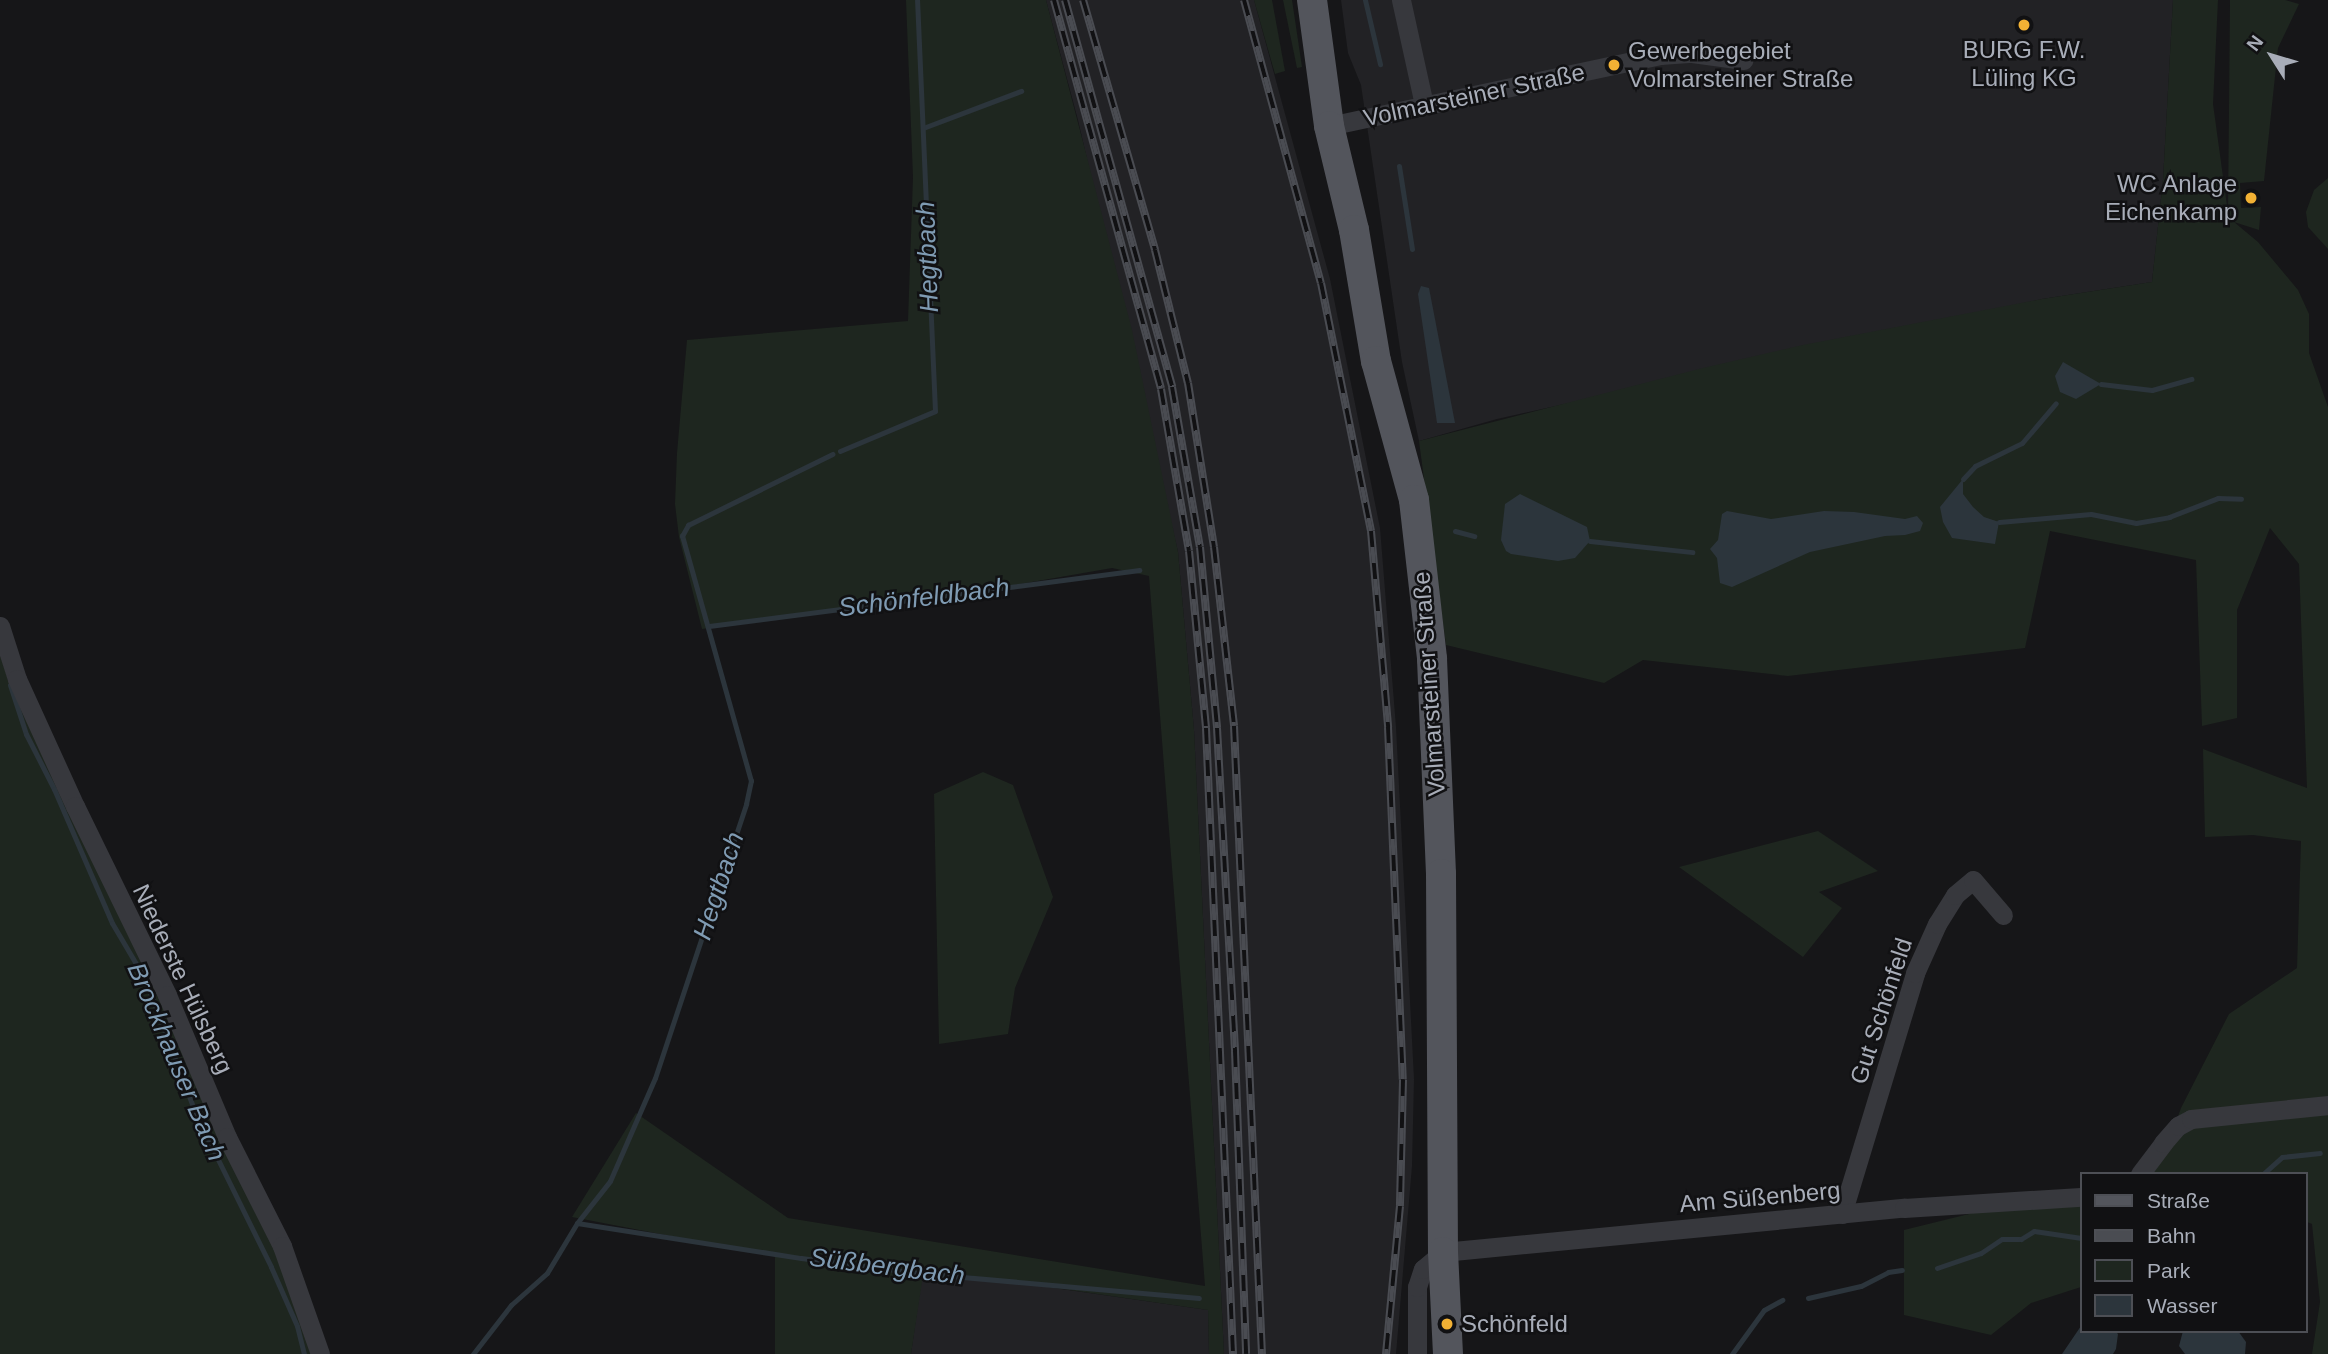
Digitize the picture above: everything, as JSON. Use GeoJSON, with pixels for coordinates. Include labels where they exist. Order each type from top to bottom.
{"type":"FeatureCollection","features":[{"type":"Feature","properties":{"kind":"main road","name":"Volmarsteiner Straße"},"geometry":{"type":"LineString","coordinates":[[1312,0],[1329,126],[1354,230],[1376,361],[1414,500],[1432,659],[1441,874],[1443,1252],[1448,1354]]}},
{"type":"Feature","properties":{"kind":"street"},"geometry":{"type":"LineString","coordinates":[[1401,0],[1424,105]]}},
{"type":"Feature","properties":{"kind":"street","name":"Volmarsteiner Straße"},"geometry":{"type":"LineString","coordinates":[[1329,126],[1660,55],[1692,53],[1744,60]]}},
{"type":"Feature","properties":{"kind":"street","name":"Niederste Hülsberg"},"geometry":{"type":"LineString","coordinates":[[0,626],[17,679],[167,995],[227,1136],[282,1246],[320,1354]]}},
{"type":"Feature","properties":{"kind":"street","name":"Gut Schönfeld"},"geometry":{"type":"LineString","coordinates":[[1842,1214],[1915,973],[1937,924],[1955,895],[1973,880],[2003,915]]}},
{"type":"Feature","properties":{"kind":"street"},"geometry":{"type":"LineString","coordinates":[[2142,1172],[2171,1134],[2191,1119],[2328,1105]]}},
{"type":"Feature","properties":{"kind":"street","name":"Am Süßenberg"},"geometry":{"type":"LineString","coordinates":[[1443,1252],[1842,1214],[2080,1198]]}},
{"type":"Feature","properties":{"kind":"street"},"geometry":{"type":"LineString","coordinates":[[1417,1354],[1417,1287],[1423,1269],[1443,1252]]}},
{"type":"Feature","properties":{"kind":"shaded area"},"geometry":{"type":"Polygon","coordinates":[[[1046,0],[1254,0],[1330,279],[1380,528],[1396,727],[1414,1079],[1412,1166],[1396,1354],[1224,1354],[1194,730],[1178,552],[1078,120],[1046,0]]]}},
{"type":"Feature","properties":{"kind":"shaded area"},"geometry":{"type":"Polygon","coordinates":[[[1341,0],[2173,0],[2163,180],[2152,282],[2042,299],[1497,419],[1419,441],[1402,362],[1361,85],[1348,53],[1341,0]]]}},
{"type":"Feature","properties":{"kind":"shaded area"},"geometry":{"type":"Polygon","coordinates":[[[923,1269],[1208,1310],[1209,1354],[911,1354],[923,1269]]]}},
{"type":"Feature","properties":{"kind":"green space"},"geometry":{"type":"Polygon","coordinates":[[[906,0],[1046,0],[1132,330],[1178,552],[1194,730],[1224,1354],[1209,1354],[1208,1310],[924,1269],[911,1354],[775,1354],[775,1256],[572,1217],[636,1113],[788,1218],[1205,1286],[1149,576],[1112,568],[981,591],[702,629],[679,537],[675,504],[677,453],[687,340],[908,321],[913,177],[906,0]]]}},
{"type":"Feature","properties":{"kind":"green space"},"geometry":{"type":"Polygon","coordinates":[[[1254,0],[1272,0],[1285,71],[1275,74],[1254,0]]]}},
{"type":"Feature","properties":{"kind":"green space"},"geometry":{"type":"Polygon","coordinates":[[[1283,0],[1292,0],[1302,67],[1297,68],[1283,0]]]}},
{"type":"Feature","properties":{"kind":"green space"},"geometry":{"type":"Polygon","coordinates":[[[2173,0],[2218,0],[2213,104],[2228,213],[2230,0],[2285,0],[2299,4],[2278,48],[2264,181],[2240,183],[2241,208],[2261,207],[2259,230],[2234,222],[2258,242],[2298,290],[2309,314],[2309,353],[2328,407],[2328,1354],[2312,1354],[2320,1302],[2312,1224],[2307,1222],[2307,1172],[2150,1172],[2169,1142],[2181,1108],[2229,1014],[2297,968],[2301,841],[2253,835],[2205,837],[2203,749],[2307,788],[2299,564],[2270,528],[2237,610],[2237,718],[2202,726],[2196,560],[2050,531],[2025,648],[1788,676],[1643,660],[1604,683],[1446,645],[1419,441],[1803,345],[2042,299],[2152,282],[2163,180],[2173,0]]]}},
{"type":"Feature","properties":{"kind":"green space"},"geometry":{"type":"Polygon","coordinates":[[[2328,178],[2328,249],[2308,227],[2306,212],[2314,190],[2328,178]]]}},
{"type":"Feature","properties":{"kind":"green space"},"geometry":{"type":"Polygon","coordinates":[[[0,655],[15,701],[17,679],[167,995],[320,1354],[0,1354],[0,655]]]}},
{"type":"Feature","properties":{"kind":"green space"},"geometry":{"type":"Polygon","coordinates":[[[983,772],[1013,785],[1053,897],[1015,988],[1008,1034],[939,1044],[934,794],[983,772]]]}},
{"type":"Feature","properties":{"kind":"green space"},"geometry":{"type":"Polygon","coordinates":[[[1818,831],[1878,871],[1819,892],[1842,908],[1803,957],[1679,867],[1818,831]]]}},
{"type":"Feature","properties":{"kind":"green space"},"geometry":{"type":"Polygon","coordinates":[[[2080,1204],[2080,1287],[2031,1303],[1991,1335],[1904,1315],[1904,1230],[1973,1213],[2080,1204]]]}},
{"type":"Feature","properties":{"kind":"water"},"geometry":{"type":"Polygon","coordinates":[[[1421,286],[1429,288],[1455,423],[1437,423],[1418,294],[1421,286]]]}},
{"type":"Feature","properties":{"kind":"water"},"geometry":{"type":"Polygon","coordinates":[[[2063,362],[2101,384],[2076,399],[2060,392],[2055,376],[2063,362]]]}},
{"type":"Feature","properties":{"kind":"water"},"geometry":{"type":"Polygon","coordinates":[[[1963,479],[1963,494],[1973,507],[1984,517],[1999,522],[1995,544],[1952,538],[1943,522],[1940,507],[1963,479]]]}},
{"type":"Feature","properties":{"kind":"water"},"geometry":{"type":"Polygon","coordinates":[[[1520,494],[1587,527],[1590,541],[1575,558],[1558,561],[1506,551],[1501,540],[1505,504],[1520,494]]]}},
{"type":"Feature","properties":{"kind":"water"},"geometry":{"type":"Polygon","coordinates":[[[1727,511],[1771,519],[1824,511],[1854,512],[1905,519],[1917,516],[1923,523],[1920,531],[1905,535],[1885,536],[1810,552],[1732,587],[1720,583],[1717,558],[1710,549],[1718,540],[1722,514],[1727,511]]]}},
{"type":"Feature","properties":{"kind":"water"},"geometry":{"type":"Polygon","coordinates":[[[2080,1327],[2080,1333],[2118,1334],[2113,1354],[2062,1354],[2080,1327]]]}},
{"type":"Feature","properties":{"kind":"water"},"geometry":{"type":"Polygon","coordinates":[[[2182,1333],[2239,1333],[2246,1342],[2245,1354],[2185,1354],[2179,1346],[2182,1333]]]}},
{"type":"Feature","properties":{"kind":"waterway","name":"Hegtbach"},"geometry":{"type":"LineString","coordinates":[[840,451],[935,411],[917,0]]}},
{"type":"Feature","properties":{"kind":"waterway"},"geometry":{"type":"LineString","coordinates":[[1365,0],[1380,64]]}},
{"type":"Feature","properties":{"kind":"waterway"},"geometry":{"type":"LineString","coordinates":[[923,128],[1021,91]]}},
{"type":"Feature","properties":{"kind":"waterway"},"geometry":{"type":"LineString","coordinates":[[1399,166],[1412,249]]}},
{"type":"Feature","properties":{"kind":"waterway"},"geometry":{"type":"LineString","coordinates":[[2101,384],[2152,390],[2191,379]]}},
{"type":"Feature","properties":{"kind":"waterway"},"geometry":{"type":"LineString","coordinates":[[1963,479],[1975,466],[2022,443],[2056,403]]}},
{"type":"Feature","properties":{"kind":"waterway","name":"Hegtbach"},"geometry":{"type":"LineString","coordinates":[[473,1354],[511,1305],[547,1273],[577,1223],[610,1181],[655,1078],[746,804],[751,781],[682,536],[688,525],[832,454]]}},
{"type":"Feature","properties":{"kind":"waterway","name":"Schönfeldbach"},"geometry":{"type":"LineString","coordinates":[[1999,522],[2091,514],[2136,523],[2169,517],[2218,498],[2241,499]]}},
{"type":"Feature","properties":{"kind":"waterway","name":"Schönfeldbach"},"geometry":{"type":"LineString","coordinates":[[1455,531],[1474,536]]}},
{"type":"Feature","properties":{"kind":"waterway","name":"Schönfeldbach"},"geometry":{"type":"LineString","coordinates":[[1590,541],[1692,552]]}},
{"type":"Feature","properties":{"kind":"waterway","name":"Schönfeldbach"},"geometry":{"type":"LineString","coordinates":[[709,626],[1139,570]]}},
{"type":"Feature","properties":{"kind":"waterway","name":"Brockhauser Bach"},"geometry":{"type":"LineString","coordinates":[[10,685],[26,734],[54,789],[112,923],[145,979],[197,1117],[271,1267],[297,1326],[304,1354]]}},
{"type":"Feature","properties":{"kind":"waterway"},"geometry":{"type":"LineString","coordinates":[[2265,1172],[2282,1157],[2320,1153]]}},
{"type":"Feature","properties":{"kind":"waterway","name":"Süßbergbach"},"geometry":{"type":"LineString","coordinates":[[577,1223],[801,1258],[918,1273],[1199,1298]]}},
{"type":"Feature","properties":{"kind":"waterway"},"geometry":{"type":"LineString","coordinates":[[1937,1268],[1981,1253],[2002,1239],[2021,1239],[2034,1231],[2080,1238]]}},
{"type":"Feature","properties":{"kind":"waterway"},"geometry":{"type":"LineString","coordinates":[[1808,1298],[1861,1286],[1888,1272],[1902,1270]]}},
{"type":"Feature","properties":{"kind":"waterway","name":"Süßbergbach"},"geometry":{"type":"LineString","coordinates":[[1732,1354],[1764,1310],[1782,1300]]}},
{"type":"Feature","properties":{"kind":"railway"},"geometry":{"type":"LineString","coordinates":[[1054,0],[1161,389],[1189,551],[1206,728],[1233,1354]]}},
{"type":"Feature","properties":{"kind":"railway"},"geometry":{"type":"LineString","coordinates":[[1065,0],[1172,387],[1200,547],[1217,728],[1235,1051],[1246,1354]]}},
{"type":"Feature","properties":{"kind":"railway"},"geometry":{"type":"LineString","coordinates":[[1083,0],[1155,250],[1188,383],[1214,547],[1234,726],[1262,1354]]}},
{"type":"Feature","properties":{"kind":"railway"},"geometry":{"type":"LineString","coordinates":[[1244,0],[1321,283],[1371,531],[1388,727],[1403,1080],[1400,1206],[1386,1354]]}},
{"type":"Feature","properties":{"kind":"place","name":"BURG F.W. Lüling KG"},"geometry":{"type":"Point","coordinates":[2024,25]}},
{"type":"Feature","properties":{"kind":"place","name":"Gewerbegebiet Volmarsteiner Straße"},"geometry":{"type":"Point","coordinates":[1614,65]}},
{"type":"Feature","properties":{"kind":"place","name":"WC Anlage Eichenkamp"},"geometry":{"type":"Point","coordinates":[2251,198]}},
{"type":"Feature","properties":{"kind":"place","name":"Schönfeld"},"geometry":{"type":"Point","coordinates":[1447,1324]}}]}
